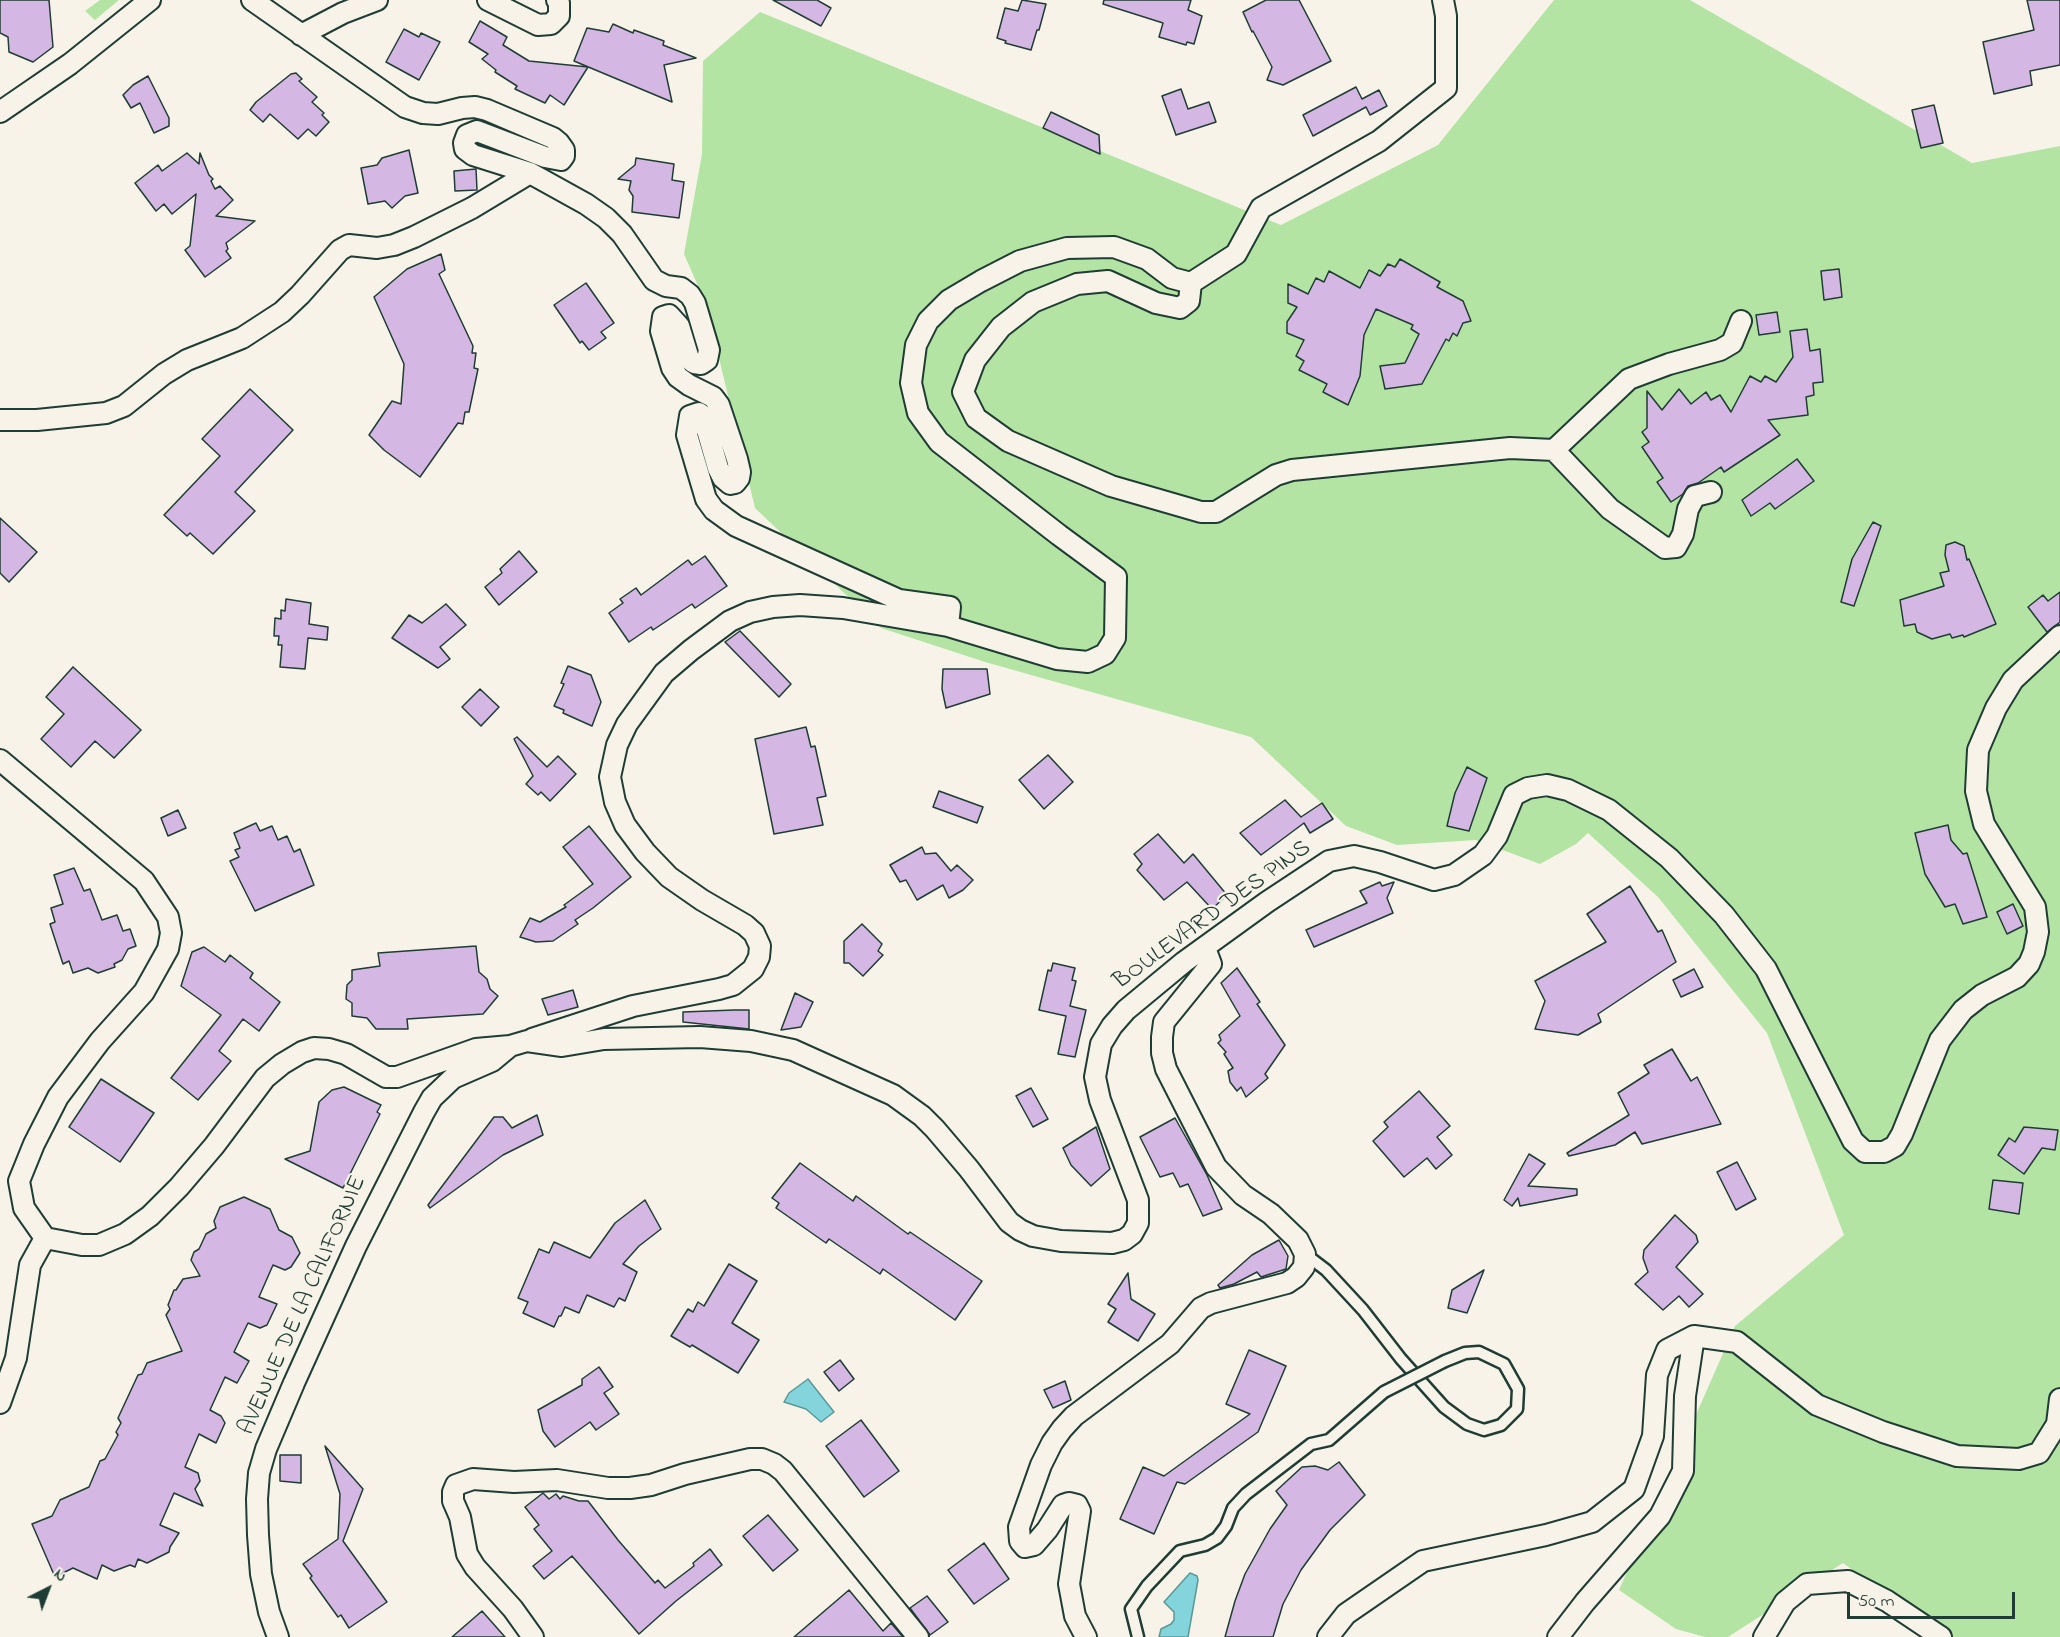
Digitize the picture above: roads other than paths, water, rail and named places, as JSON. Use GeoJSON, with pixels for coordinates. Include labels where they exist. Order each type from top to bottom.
{"type":"FeatureCollection","features":[{"type":"Feature","properties":{"kind":"street"},"geometry":{"type":"LineString","coordinates":[[0,112],[70,64],[150,0]]}},
{"type":"Feature","properties":{"kind":"street"},"geometry":{"type":"LineString","coordinates":[[252,0],[405,107],[423,113],[438,114],[475,107],[553,138],[559,143],[564,150],[564,156],[561,160],[555,160],[485,133],[471,132],[464,140],[465,149],[473,155],[530,173],[586,204],[606,218],[622,234],[654,280],[666,286],[681,288],[692,298],[709,350],[707,360],[694,363],[689,359],[680,326],[669,315],[663,317],[661,331],[672,368],[678,377],[713,397],[719,405],[737,459],[739,478],[735,483],[730,484],[723,478],[718,468],[703,416],[699,413],[690,416],[687,435],[706,498],[714,510],[736,526],[899,600],[950,607],[948,626]]}},
{"type":"Feature","properties":{"kind":"street"},"geometry":{"type":"LineString","coordinates":[[301,35],[343,13],[377,0]]}},
{"type":"Feature","properties":{"kind":"street"},"geometry":{"type":"LineString","coordinates":[[488,0],[538,25],[551,24],[560,16],[557,0]]}},
{"type":"Feature","properties":{"kind":"street"},"geometry":{"type":"LineString","coordinates":[[1443,0],[1446,16],[1446,88],[1379,141],[1261,208],[1236,254],[1191,284],[1189,301],[1180,308],[1156,303],[1108,281],[1077,284],[1032,302],[1001,327],[975,360],[963,392],[976,418],[1008,441],[1111,486],[1201,512],[1216,512],[1276,475],[1292,470],[1510,448],[1554,450],[1610,509],[1665,548],[1676,547],[1683,534],[1688,509],[1695,496],[1711,492]]}},
{"type":"Feature","properties":{"kind":"street"},"geometry":{"type":"LineString","coordinates":[[0,420],[37,420],[106,413],[124,406],[164,374],[187,360],[242,338],[282,312],[300,296],[340,250],[349,245],[377,248],[394,245],[472,208],[530,173]]}},
{"type":"Feature","properties":{"kind":"street"},"geometry":{"type":"LineString","coordinates":[[0,760],[144,881],[168,917],[171,933],[168,949],[144,992],[100,1041],[58,1097],[34,1144],[19,1181],[24,1208],[45,1238],[82,1245],[99,1245],[126,1234],[150,1216],[179,1187],[214,1146],[265,1078],[302,1052],[314,1048],[329,1049],[346,1054],[386,1077],[397,1077],[476,1049],[518,1043],[633,1006],[734,985],[753,969],[759,957],[760,946],[754,933],[669,877],[645,852],[625,825],[615,802],[610,777],[617,745],[627,724],[664,673],[691,650],[730,621],[750,612],[773,607],[800,605],[843,608],[948,626],[1057,659],[1088,662],[1105,654],[1115,638],[1116,577],[939,442],[918,413],[911,383],[916,345],[928,321],[949,300],[1020,261],[1067,248],[1114,246],[1147,259],[1172,278],[1191,284]]}},
{"type":"Feature","properties":{"kind":"street"},"geometry":{"type":"LineString","coordinates":[[1554,450],[1629,379],[1669,364],[1719,350],[1732,343],[1741,321]]}},
{"type":"Feature","properties":{"kind":"street","name":"BOULEVARD DES PINS"},"geometry":{"type":"LineString","coordinates":[[518,1043],[562,1046],[604,1039],[700,1036],[751,1041],[793,1050],[893,1095],[908,1105],[934,1129],[969,1169],[1009,1222],[1020,1230],[1033,1236],[1061,1241],[1112,1243],[1124,1240],[1132,1234],[1138,1223],[1138,1200],[1100,1100],[1095,1077],[1101,1044],[1112,1026],[1126,1010],[1267,902],[1329,861],[1354,856],[1434,880],[1454,875],[1483,855],[1497,836],[1514,795],[1528,788],[1547,785],[1568,790],[1609,810],[1669,858],[1724,915],[1766,969],[1853,1141],[1865,1152],[1884,1152],[1895,1146],[1902,1134],[1940,1040],[1963,1010],[1982,995],[2017,977],[2029,964],[2034,952],[2038,932],[2035,907],[1984,824],[1976,791],[1978,750],[1996,708],[2013,680],[2060,636]]}},
{"type":"Feature","properties":{"kind":"street"},"geometry":{"type":"LineString","coordinates":[[1086,1637],[1075,1616],[1069,1584],[1080,1511],[1077,1505],[1069,1503],[1063,1505],[1034,1545],[1025,1547],[1020,1541],[1019,1527],[1041,1465],[1052,1443],[1074,1416],[1170,1344],[1201,1308],[1211,1303],[1287,1283],[1296,1277],[1304,1266],[1305,1254],[1298,1240],[1271,1214],[1242,1196],[1216,1167],[1166,1069],[1162,1053],[1164,1022],[1212,964],[1205,948]]}},
{"type":"Feature","properties":{"kind":"street","name":"AVENUE DE LA CALIFORNIE"},"geometry":{"type":"LineString","coordinates":[[278,1637],[269,1612],[261,1574],[258,1535],[257,1499],[266,1449],[356,1246],[432,1098],[453,1078],[492,1061],[518,1043]]}},
{"type":"Feature","properties":{"kind":"street"},"geometry":{"type":"LineString","coordinates":[[0,1403],[16,1358],[30,1265],[45,1238]]}},
{"type":"Feature","properties":{"kind":"street"},"geometry":{"type":"LineString","coordinates":[[1328,1637],[1346,1614],[1423,1560],[1546,1535],[1592,1522],[1634,1489],[1653,1436],[1657,1375],[1667,1350],[1694,1336],[1737,1342],[1817,1405],[1882,1432],[1957,1455],[2019,1460],[2038,1453],[2057,1424],[2060,1399]]}},
{"type":"Feature","properties":{"kind":"street"},"geometry":{"type":"LineString","coordinates":[[1558,1637],[1660,1516],[1683,1471],[1685,1396],[1694,1336]]}},
{"type":"Feature","properties":{"kind":"street"},"geometry":{"type":"LineString","coordinates":[[533,1637],[513,1609],[475,1567],[467,1554],[460,1517],[453,1501],[456,1485],[473,1479],[514,1482],[556,1479],[609,1488],[630,1488],[651,1485],[685,1474],[750,1459],[762,1459],[783,1471],[918,1637]]}},
{"type":"Feature","properties":{"kind":"street"},"geometry":{"type":"LineString","coordinates":[[1764,1637],[1785,1602],[1807,1584],[1848,1581],[1887,1601],[1941,1637]]}},
{"type":"Feature","properties":{"kind":"lane"},"geometry":{"type":"LineString","coordinates":[[1138,1637],[1131,1609],[1147,1586],[1180,1551],[1205,1545],[1217,1538],[1226,1526],[1233,1508],[1246,1494],[1311,1444],[1329,1440],[1384,1392],[1445,1361],[1465,1353],[1479,1352],[1504,1364],[1518,1389],[1517,1409],[1501,1425],[1484,1430],[1467,1424],[1444,1407],[1401,1359],[1363,1310],[1326,1270],[1305,1254]]}},
{"type":"Feature","properties":{"kind":"water"},"geometry":{"type":"Polygon","coordinates":[[[808,1379],[834,1412],[821,1422],[806,1409],[784,1402],[789,1393],[808,1379]]]}},
{"type":"Feature","properties":{"kind":"water"},"geometry":{"type":"Polygon","coordinates":[[[1190,1573],[1197,1576],[1198,1580],[1188,1637],[1159,1637],[1161,1629],[1174,1620],[1174,1612],[1164,1602],[1190,1573]]]}}]}
